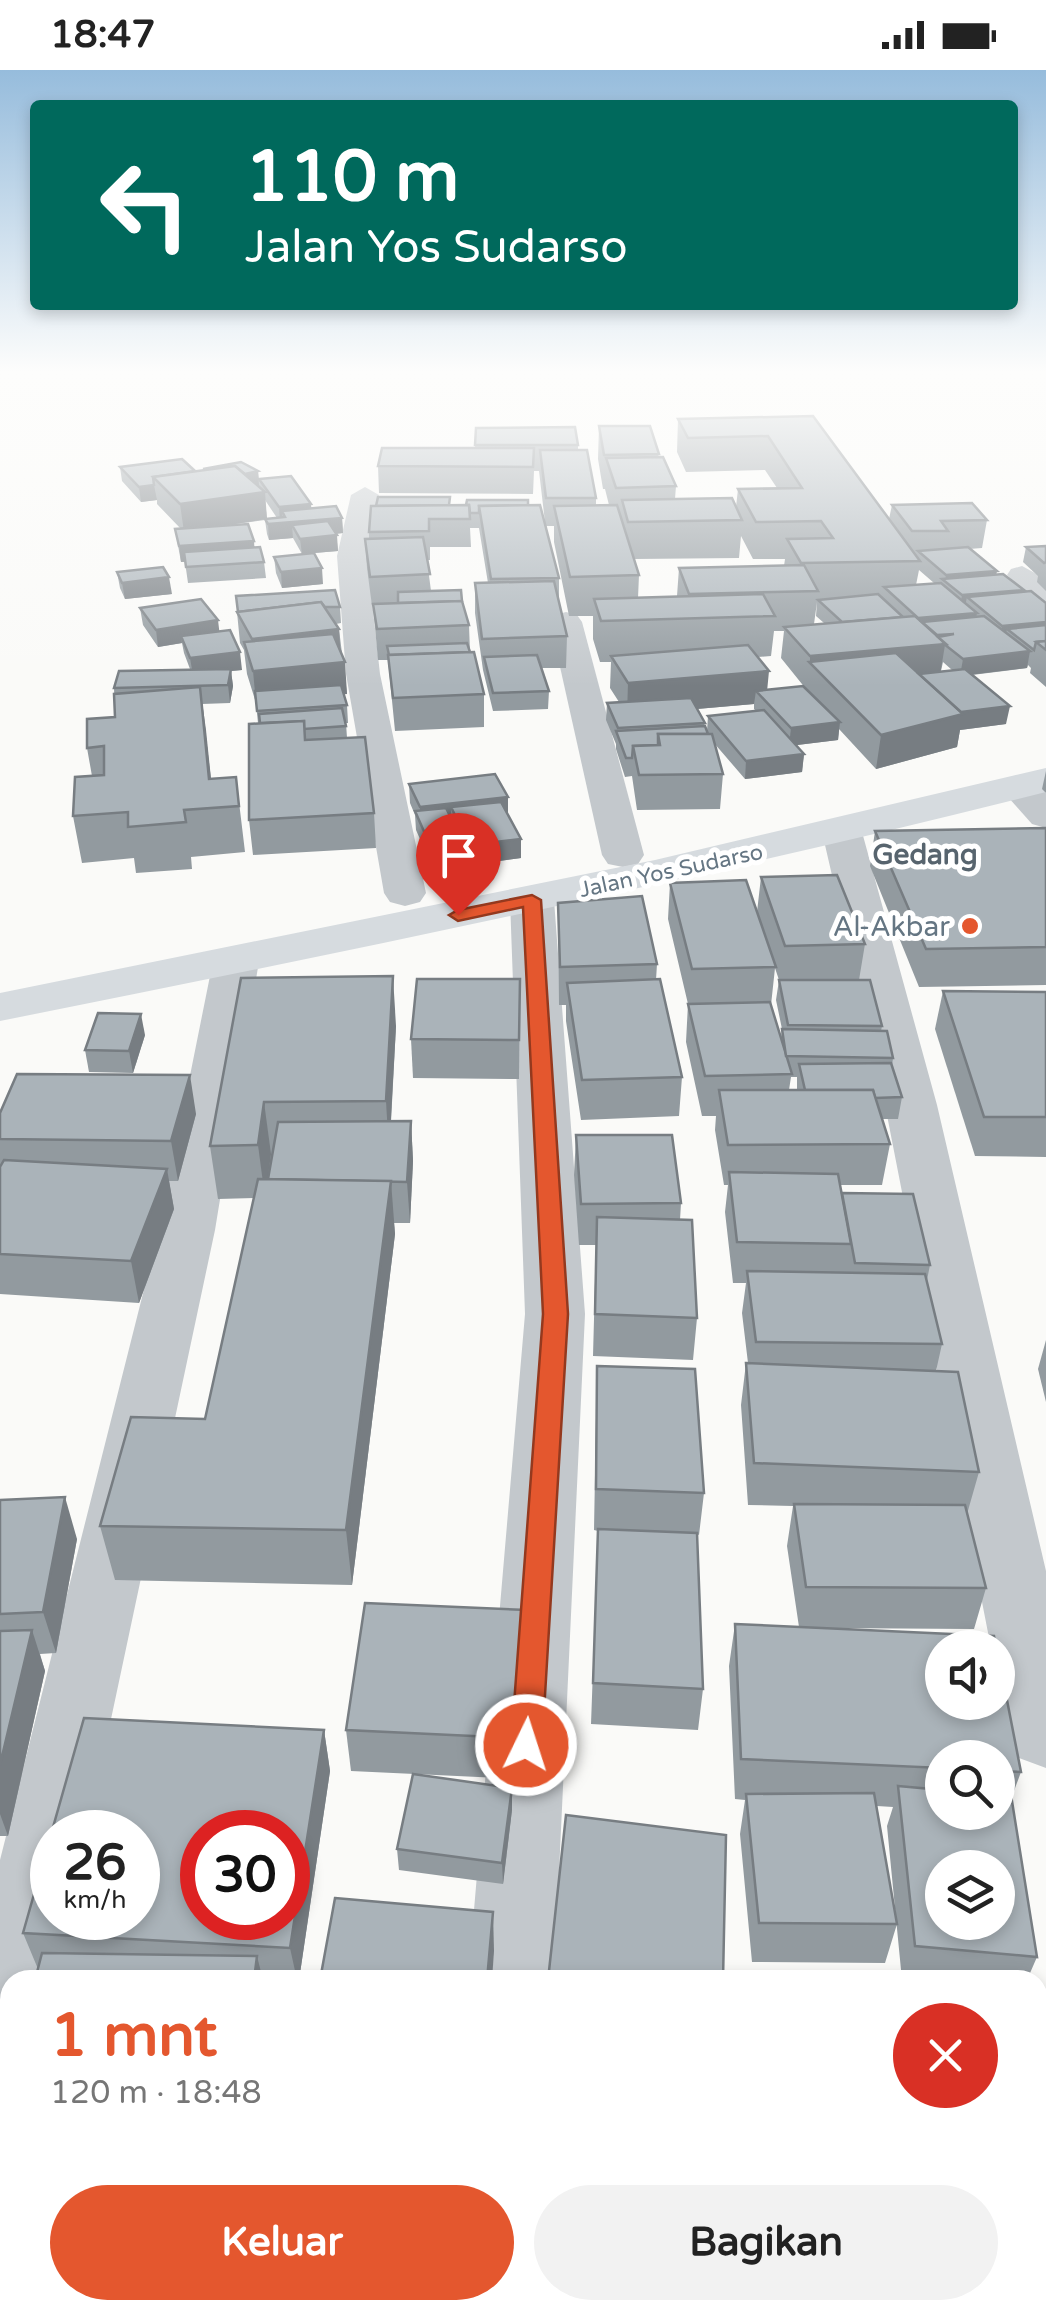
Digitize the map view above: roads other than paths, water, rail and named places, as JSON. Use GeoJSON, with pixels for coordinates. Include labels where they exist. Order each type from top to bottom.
{"type":"FeatureCollection","features":[{"type":"Feature","properties":{"kind":"main road","name":"Jalan Yos Sudarso"},"geometry":{"type":"LineString","coordinates":[[0,1007],[532,900],[867,815],[1046,750]]}},
{"type":"Feature","properties":{"kind":"main road","name":"Jalan Yos Sudarso"},"geometry":{"type":"LineString","coordinates":[[0,974],[404,893],[623,854],[867,815],[1037,794]]}},
{"type":"Feature","properties":{"kind":"street"},"geometry":{"type":"LineString","coordinates":[[365,496],[352,556],[363,674],[404,893]]}},
{"type":"Feature","properties":{"kind":"street"},"geometry":{"type":"LineString","coordinates":[[566,622],[623,854]]}},
{"type":"Feature","properties":{"kind":"street"},"geometry":{"type":"LineString","coordinates":[[867,815],[911,1105],[1046,1734]]}},
{"type":"Feature","properties":{"kind":"street"},"geometry":{"type":"LineString","coordinates":[[512,1970],[555,1314],[532,900]]}},
{"type":"Feature","properties":{"kind":"street"},"geometry":{"type":"LineString","coordinates":[[15,1970],[187,1230],[236,961]]}},
{"type":"Feature","properties":{"kind":"place","name":"Al-Akbar"},"geometry":{"type":"Point","coordinates":[970,926]}},
{"type":"Feature","properties":{"kind":"district","name":"Gedang"},"geometry":{"type":"Point","coordinates":[925,854]}}]}
